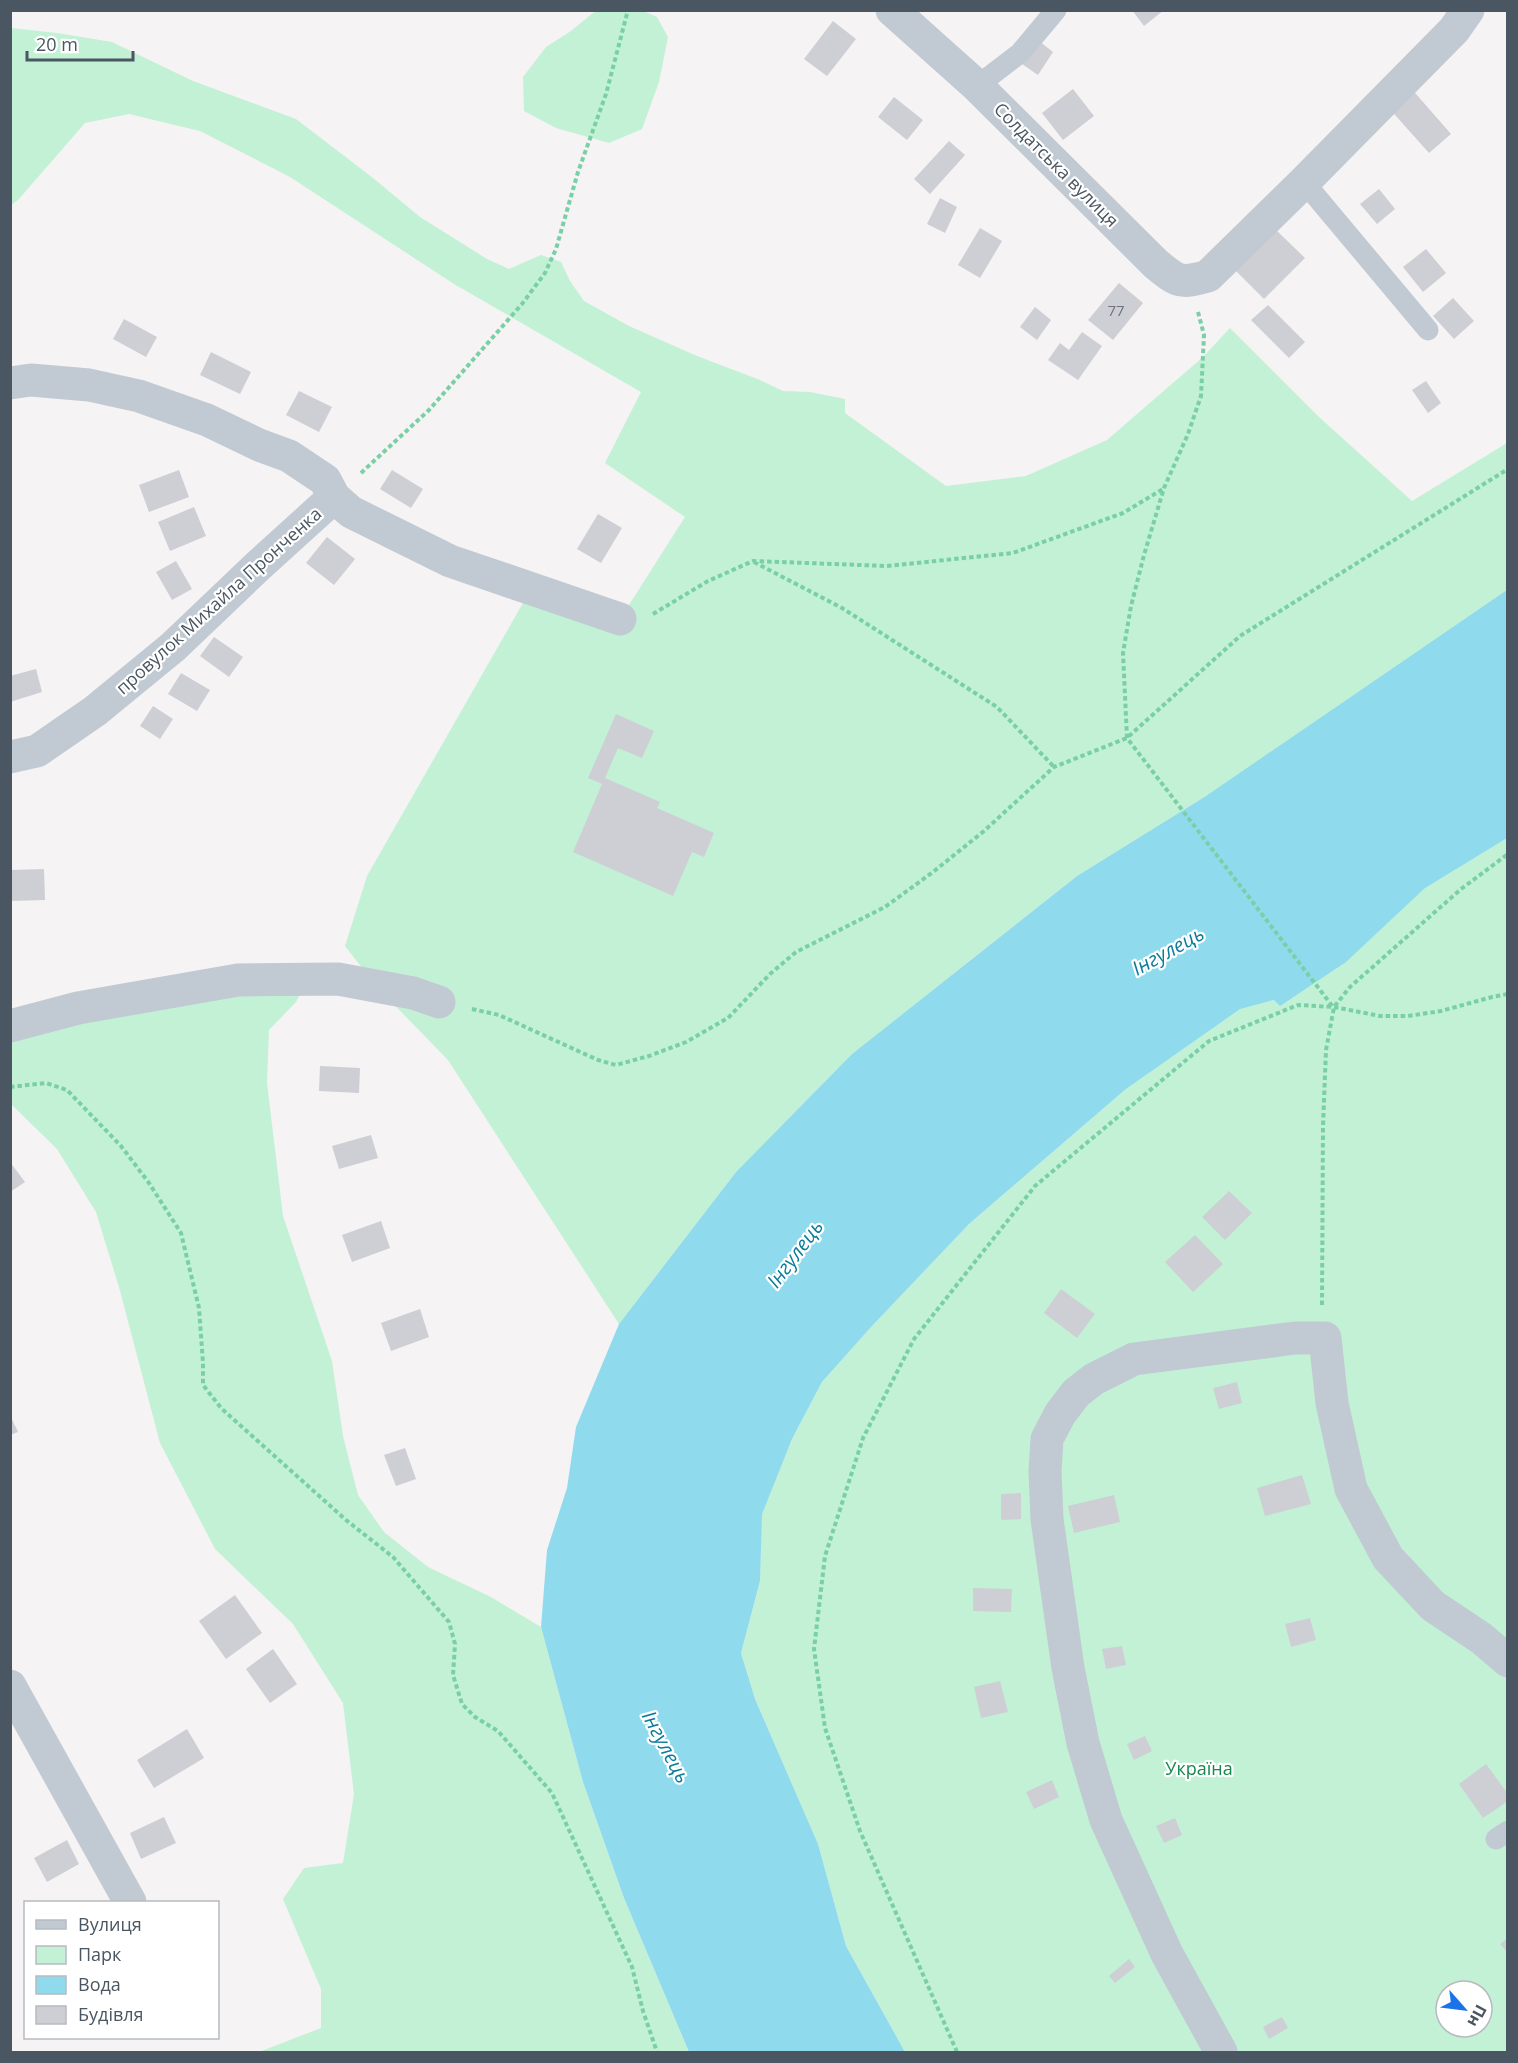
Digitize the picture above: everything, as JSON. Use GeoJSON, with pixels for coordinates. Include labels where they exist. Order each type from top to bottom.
{"type":"FeatureCollection","features":[{"type":"Feature","properties":{"kind":"street","name":"Солдатська вулиця"},"geometry":{"type":"LineString","coordinates":[[892,10],[976,86],[1155,264],[1171,277]]}},
{"type":"Feature","properties":{"kind":"street"},"geometry":{"type":"LineString","coordinates":[[1171,277],[1186,283],[1208,276],[1454,30],[1468,10]]}},
{"type":"Feature","properties":{"kind":"street","name":"провулок Михайла Пронченка"},"geometry":{"type":"LineString","coordinates":[[10,383],[31,380],[89,385],[140,396],[207,420],[259,445],[289,456],[325,480],[334,496],[351,512],[450,561],[620,619]]}},
{"type":"Feature","properties":{"kind":"street","name":"провулок Михайла Пронченка"},"geometry":{"type":"LineString","coordinates":[[10,757],[37,751],[95,711],[173,647],[334,496]]}},
{"type":"Feature","properties":{"kind":"street"},"geometry":{"type":"LineString","coordinates":[[10,1026],[78,1008],[238,980],[338,979],[413,993],[439,1002]]}},
{"type":"Feature","properties":{"kind":"street"},"geometry":{"type":"LineString","coordinates":[[1221,2052],[1167,1954],[1106,1820],[1083,1743],[1068,1668],[1047,1519],[1045,1471],[1047,1439],[1060,1414],[1077,1393],[1094,1379],[1134,1359],[1295,1338],[1325,1338],[1332,1403],[1351,1489],[1388,1558],[1432,1606],[1481,1638],[1508,1661]]}},
{"type":"Feature","properties":{"kind":"street"},"geometry":{"type":"LineString","coordinates":[[10,1686],[129,1901]]}},
{"type":"Feature","properties":{"kind":"lane"},"geometry":{"type":"LineString","coordinates":[[976,86],[1020,53],[1056,10]]}},
{"type":"Feature","properties":{"kind":"lane"},"geometry":{"type":"LineString","coordinates":[[1304,182],[1428,330]]}},
{"type":"Feature","properties":{"kind":"path"},"geometry":{"type":"LineString","coordinates":[[334,496],[429,410],[522,304],[545,273],[556,249],[578,172],[606,94],[628,10]]}},
{"type":"Feature","properties":{"kind":"path"},"geometry":{"type":"LineString","coordinates":[[1171,277],[1196,307],[1204,334],[1201,396],[1198,409],[1164,488],[1131,606],[1123,653],[1127,738],[1334,1007]]}},
{"type":"Feature","properties":{"kind":"path"},"geometry":{"type":"LineString","coordinates":[[439,1002],[499,1015],[598,1060],[616,1065],[686,1042],[728,1018],[770,974],[796,952],[885,907],[933,872],[984,831],[1054,766],[1127,738],[1240,636],[1508,469]]}},
{"type":"Feature","properties":{"kind":"path"},"geometry":{"type":"LineString","coordinates":[[620,619],[646,618],[708,580],[753,561],[887,566],[1013,553],[1124,513],[1164,488]]}},
{"type":"Feature","properties":{"kind":"path"},"geometry":{"type":"LineString","coordinates":[[753,561],[842,608],[997,707],[1054,766]]}},
{"type":"Feature","properties":{"kind":"path"},"geometry":{"type":"LineString","coordinates":[[1325,1338],[1322,1312],[1323,1126],[1326,1050],[1334,1007],[1350,987],[1453,896],[1508,855]]}},
{"type":"Feature","properties":{"kind":"path"},"geometry":{"type":"LineString","coordinates":[[957,2052],[860,1831],[825,1728],[814,1649],[825,1556],[863,1438],[914,1339],[1035,1186],[1209,1041],[1298,1005],[1334,1007],[1380,1016],[1408,1016],[1441,1011],[1508,994]]}},
{"type":"Feature","properties":{"kind":"path"},"geometry":{"type":"LineString","coordinates":[[10,1087],[46,1083],[67,1090],[121,1146],[149,1183],[181,1233],[200,1308],[203,1385],[221,1408],[346,1520],[393,1557],[449,1622],[455,1644],[453,1675],[462,1704],[475,1717],[498,1731],[552,1793],[632,1968],[657,2052]]}},
{"type":"Feature","properties":{"kind":"green space"},"geometry":{"type":"Polygon","coordinates":[[[597,10],[641,10],[657,17],[668,37],[659,82],[642,129],[609,143],[556,128],[524,111],[523,77],[546,47],[597,10]]]}},
{"type":"Feature","properties":{"kind":"green space"},"geometry":{"type":"Polygon","coordinates":[[[11,28],[112,42],[193,81],[296,119],[420,217],[487,259],[509,269],[541,255],[561,262],[570,281],[584,301],[629,326],[783,391],[810,392],[845,399],[845,413],[946,486],[1026,476],[1107,440],[1203,357],[1230,328],[1319,417],[1412,501],[1507,443],[1507,656],[1206,796],[1077,876],[852,1054],[736,1172],[619,1324],[448,1060],[377,987],[345,946],[367,876],[531,589],[620,619],[685,517],[605,463],[641,392],[454,284],[290,177],[200,131],[129,114],[85,123],[18,200],[11,205],[11,28]]]}},
{"type":"Feature","properties":{"kind":"green space","name":"Україна"},"geometry":{"type":"Polygon","coordinates":[[[1507,777],[1507,2052],[905,2052],[846,1946],[818,1844],[755,1699],[741,1653],[760,1581],[761,1514],[792,1439],[822,1382],[872,1326],[969,1224],[1126,1089],[1240,1008],[1274,1000],[1507,777]]]}},
{"type":"Feature","properties":{"kind":"green space"},"geometry":{"type":"Polygon","coordinates":[[[308,978],[296,1002],[269,1030],[267,1083],[283,1216],[332,1361],[343,1436],[358,1495],[384,1532],[428,1567],[491,1597],[541,1627],[583,1782],[624,1898],[689,2052],[259,2052],[321,2028],[321,1989],[283,1899],[304,1868],[343,1863],[354,1794],[343,1703],[293,1624],[215,1549],[160,1443],[119,1287],[96,1212],[57,1149],[11,1104],[10,1026],[308,978]]]}},
{"type":"Feature","properties":{"kind":"water","name":"Інгулець"},"geometry":{"type":"Polygon","coordinates":[[[1507,590],[1507,838],[1425,888],[1346,962],[1280,1006],[1274,1000],[1240,1009],[1126,1089],[969,1224],[822,1382],[792,1439],[762,1514],[760,1581],[741,1653],[755,1699],[818,1844],[846,1946],[905,2052],[689,2052],[624,1898],[583,1782],[541,1627],[547,1550],[567,1488],[576,1427],[619,1324],[736,1172],[852,1054],[1077,876],[1206,796],[1507,590]]]}},
{"type":"Feature","properties":{"kind":"building"},"geometry":{"type":"Polygon","coordinates":[[[1132,10],[1164,10],[1144,26],[1132,10]]]}},
{"type":"Feature","properties":{"kind":"building"},"geometry":{"type":"Polygon","coordinates":[[[833,21],[856,39],[827,76],[804,59],[833,21]]]}},
{"type":"Feature","properties":{"kind":"building"},"geometry":{"type":"Polygon","coordinates":[[[1039,41],[1053,52],[1038,75],[1022,64],[1039,41]]]}},
{"type":"Feature","properties":{"kind":"building"},"geometry":{"type":"Polygon","coordinates":[[[1409,86],[1451,134],[1429,153],[1387,106],[1409,86]]]}},
{"type":"Feature","properties":{"kind":"building"},"geometry":{"type":"Polygon","coordinates":[[[1073,89],[1094,116],[1063,140],[1042,113],[1073,89]]]}},
{"type":"Feature","properties":{"kind":"building"},"geometry":{"type":"Polygon","coordinates":[[[894,97],[923,120],[907,140],[878,117],[894,97]]]}},
{"type":"Feature","properties":{"kind":"building"},"geometry":{"type":"Polygon","coordinates":[[[949,141],[965,155],[930,194],[914,179],[949,141]]]}},
{"type":"Feature","properties":{"kind":"building"},"geometry":{"type":"Polygon","coordinates":[[[1379,189],[1395,209],[1377,224],[1360,204],[1379,189]]]}},
{"type":"Feature","properties":{"kind":"building"},"geometry":{"type":"Polygon","coordinates":[[[940,198],[957,207],[945,233],[927,224],[940,198]]]}},
{"type":"Feature","properties":{"kind":"building"},"geometry":{"type":"Polygon","coordinates":[[[980,228],[1002,241],[980,278],[958,265],[980,228]]]}},
{"type":"Feature","properties":{"kind":"building"},"geometry":{"type":"Polygon","coordinates":[[[1276,230],[1305,258],[1264,299],[1236,271],[1276,230]]]}},
{"type":"Feature","properties":{"kind":"building"},"geometry":{"type":"Polygon","coordinates":[[[1426,249],[1446,273],[1423,292],[1403,267],[1426,249]]]}},
{"type":"Feature","properties":{"kind":"building"},"geometry":{"type":"Polygon","coordinates":[[[1119,283],[1143,303],[1113,340],[1088,320],[1119,283]]]}},
{"type":"Feature","properties":{"kind":"building"},"geometry":{"type":"Polygon","coordinates":[[[1453,298],[1474,321],[1454,339],[1433,316],[1453,298]]]}},
{"type":"Feature","properties":{"kind":"building"},"geometry":{"type":"Polygon","coordinates":[[[1268,305],[1305,342],[1289,358],[1251,320],[1268,305]]]}},
{"type":"Feature","properties":{"kind":"building"},"geometry":{"type":"Polygon","coordinates":[[[1035,307],[1051,320],[1037,340],[1020,327],[1035,307]]]}},
{"type":"Feature","properties":{"kind":"building"},"geometry":{"type":"Polygon","coordinates":[[[124,319],[157,337],[146,357],[113,339],[124,319]]]}},
{"type":"Feature","properties":{"kind":"building"},"geometry":{"type":"Polygon","coordinates":[[[1082,332],[1102,346],[1078,380],[1048,360],[1060,343],[1069,350],[1082,332]]]}},
{"type":"Feature","properties":{"kind":"building"},"geometry":{"type":"Polygon","coordinates":[[[211,352],[251,372],[240,394],[200,375],[211,352]]]}},
{"type":"Feature","properties":{"kind":"building"},"geometry":{"type":"Polygon","coordinates":[[[1426,381],[1441,403],[1428,413],[1412,390],[1426,381]]]}},
{"type":"Feature","properties":{"kind":"building"},"geometry":{"type":"Polygon","coordinates":[[[299,391],[332,407],[319,432],[286,415],[299,391]]]}},
{"type":"Feature","properties":{"kind":"building"},"geometry":{"type":"Polygon","coordinates":[[[179,470],[189,497],[149,512],[139,485],[179,470]]]}},
{"type":"Feature","properties":{"kind":"building"},"geometry":{"type":"Polygon","coordinates":[[[392,470],[423,489],[411,508],[380,489],[392,470]]]}},
{"type":"Feature","properties":{"kind":"building"},"geometry":{"type":"Polygon","coordinates":[[[194,507],[206,536],[170,551],[158,522],[194,507]]]}},
{"type":"Feature","properties":{"kind":"building"},"geometry":{"type":"Polygon","coordinates":[[[598,514],[622,528],[601,563],[577,549],[598,514]]]}},
{"type":"Feature","properties":{"kind":"building"},"geometry":{"type":"Polygon","coordinates":[[[327,537],[355,559],[334,585],[306,563],[327,537]]]}},
{"type":"Feature","properties":{"kind":"building"},"geometry":{"type":"Polygon","coordinates":[[[176,561],[192,589],[172,600],[156,572],[176,561]]]}},
{"type":"Feature","properties":{"kind":"building"},"geometry":{"type":"Polygon","coordinates":[[[214,637],[243,657],[229,677],[200,656],[214,637]]]}},
{"type":"Feature","properties":{"kind":"building"},"geometry":{"type":"Polygon","coordinates":[[[36,669],[42,692],[10,702],[10,676],[36,669]]]}},
{"type":"Feature","properties":{"kind":"building"},"geometry":{"type":"Polygon","coordinates":[[[181,673],[210,690],[197,711],[168,694],[181,673]]]}},
{"type":"Feature","properties":{"kind":"building"},"geometry":{"type":"Polygon","coordinates":[[[153,706],[173,719],[160,739],[140,726],[153,706]]]}},
{"type":"Feature","properties":{"kind":"building"},"geometry":{"type":"Polygon","coordinates":[[[616,714],[654,731],[642,758],[618,748],[605,778],[660,802],[657,808],[714,833],[704,857],[692,852],[673,896],[573,852],[602,784],[588,778],[616,714]]]}},
{"type":"Feature","properties":{"kind":"building"},"geometry":{"type":"Polygon","coordinates":[[[44,869],[45,900],[10,901],[10,870],[44,869]]]}},
{"type":"Feature","properties":{"kind":"building"},"geometry":{"type":"Polygon","coordinates":[[[320,1066],[360,1068],[359,1093],[319,1091],[320,1066]]]}},
{"type":"Feature","properties":{"kind":"building"},"geometry":{"type":"Polygon","coordinates":[[[371,1135],[378,1158],[339,1169],[332,1146],[371,1135]]]}},
{"type":"Feature","properties":{"kind":"building"},"geometry":{"type":"Polygon","coordinates":[[[10,1162],[25,1182],[10,1192],[10,1162]]]}},
{"type":"Feature","properties":{"kind":"building"},"geometry":{"type":"Polygon","coordinates":[[[1229,1191],[1252,1213],[1225,1240],[1202,1217],[1229,1191]]]}},
{"type":"Feature","properties":{"kind":"building"},"geometry":{"type":"Polygon","coordinates":[[[381,1221],[390,1248],[352,1262],[342,1235],[381,1221]]]}},
{"type":"Feature","properties":{"kind":"building"},"geometry":{"type":"Polygon","coordinates":[[[1195,1235],[1223,1264],[1193,1292],[1165,1262],[1195,1235]]]}},
{"type":"Feature","properties":{"kind":"building"},"geometry":{"type":"Polygon","coordinates":[[[1061,1289],[1095,1314],[1077,1338],[1044,1313],[1061,1289]]]}},
{"type":"Feature","properties":{"kind":"building"},"geometry":{"type":"Polygon","coordinates":[[[420,1309],[429,1337],[391,1351],[381,1323],[420,1309]]]}},
{"type":"Feature","properties":{"kind":"building"},"geometry":{"type":"Polygon","coordinates":[[[1237,1382],[1242,1403],[1219,1409],[1213,1388],[1237,1382]]]}},
{"type":"Feature","properties":{"kind":"building"},"geometry":{"type":"Polygon","coordinates":[[[10,1415],[18,1432],[10,1435],[10,1415]]]}},
{"type":"Feature","properties":{"kind":"building"},"geometry":{"type":"Polygon","coordinates":[[[405,1448],[416,1479],[396,1486],[384,1455],[405,1448]]]}},
{"type":"Feature","properties":{"kind":"building"},"geometry":{"type":"Polygon","coordinates":[[[1302,1475],[1311,1504],[1265,1516],[1257,1488],[1302,1475]]]}},
{"type":"Feature","properties":{"kind":"building"},"geometry":{"type":"Polygon","coordinates":[[[1021,1493],[1021,1519],[1001,1520],[1001,1494],[1021,1493]]]}},
{"type":"Feature","properties":{"kind":"building"},"geometry":{"type":"Polygon","coordinates":[[[1114,1495],[1120,1522],[1074,1533],[1068,1506],[1114,1495]]]}},
{"type":"Feature","properties":{"kind":"building"},"geometry":{"type":"Polygon","coordinates":[[[973,1588],[1012,1589],[1011,1612],[973,1611],[973,1588]]]}},
{"type":"Feature","properties":{"kind":"building"},"geometry":{"type":"Polygon","coordinates":[[[235,1595],[262,1633],[226,1659],[199,1621],[235,1595]]]}},
{"type":"Feature","properties":{"kind":"building"},"geometry":{"type":"Polygon","coordinates":[[[1310,1618],[1316,1640],[1291,1647],[1285,1624],[1310,1618]]]}},
{"type":"Feature","properties":{"kind":"building"},"geometry":{"type":"Polygon","coordinates":[[[1122,1646],[1126,1665],[1106,1669],[1102,1649],[1122,1646]]]}},
{"type":"Feature","properties":{"kind":"building"},"geometry":{"type":"Polygon","coordinates":[[[273,1649],[297,1684],[270,1703],[246,1669],[273,1649]]]}},
{"type":"Feature","properties":{"kind":"building"},"geometry":{"type":"Polygon","coordinates":[[[1000,1681],[1008,1712],[981,1718],[974,1687],[1000,1681]]]}},
{"type":"Feature","properties":{"kind":"building"},"geometry":{"type":"Polygon","coordinates":[[[187,1729],[204,1758],[154,1788],[137,1760],[187,1729]]]}},
{"type":"Feature","properties":{"kind":"building"},"geometry":{"type":"Polygon","coordinates":[[[1145,1736],[1152,1751],[1134,1760],[1127,1744],[1145,1736]]]}},
{"type":"Feature","properties":{"kind":"building"},"geometry":{"type":"Polygon","coordinates":[[[1486,1764],[1508,1794],[1508,1801],[1483,1818],[1459,1784],[1486,1764]]]}},
{"type":"Feature","properties":{"kind":"building"},"geometry":{"type":"Polygon","coordinates":[[[1052,1780],[1059,1797],[1034,1809],[1026,1792],[1052,1780]]]}},
{"type":"Feature","properties":{"kind":"building"},"geometry":{"type":"Polygon","coordinates":[[[164,1817],[176,1843],[141,1859],[130,1833],[164,1817]]]}},
{"type":"Feature","properties":{"kind":"building"},"geometry":{"type":"Polygon","coordinates":[[[1175,1818],[1182,1835],[1164,1843],[1156,1826],[1175,1818]]]}},
{"type":"Feature","properties":{"kind":"building"},"geometry":{"type":"Polygon","coordinates":[[[67,1840],[79,1864],[47,1882],[34,1858],[67,1840]]]}},
{"type":"Feature","properties":{"kind":"building"},"geometry":{"type":"Polygon","coordinates":[[[1508,1938],[1508,1953],[1500,1944],[1508,1938]]]}},
{"type":"Feature","properties":{"kind":"building"},"geometry":{"type":"Polygon","coordinates":[[[1129,1959],[1135,1967],[1115,1983],[1109,1976],[1129,1959]]]}},
{"type":"Feature","properties":{"kind":"building"},"geometry":{"type":"Polygon","coordinates":[[[1282,2017],[1288,2028],[1269,2039],[1263,2027],[1282,2017]]]}}]}
